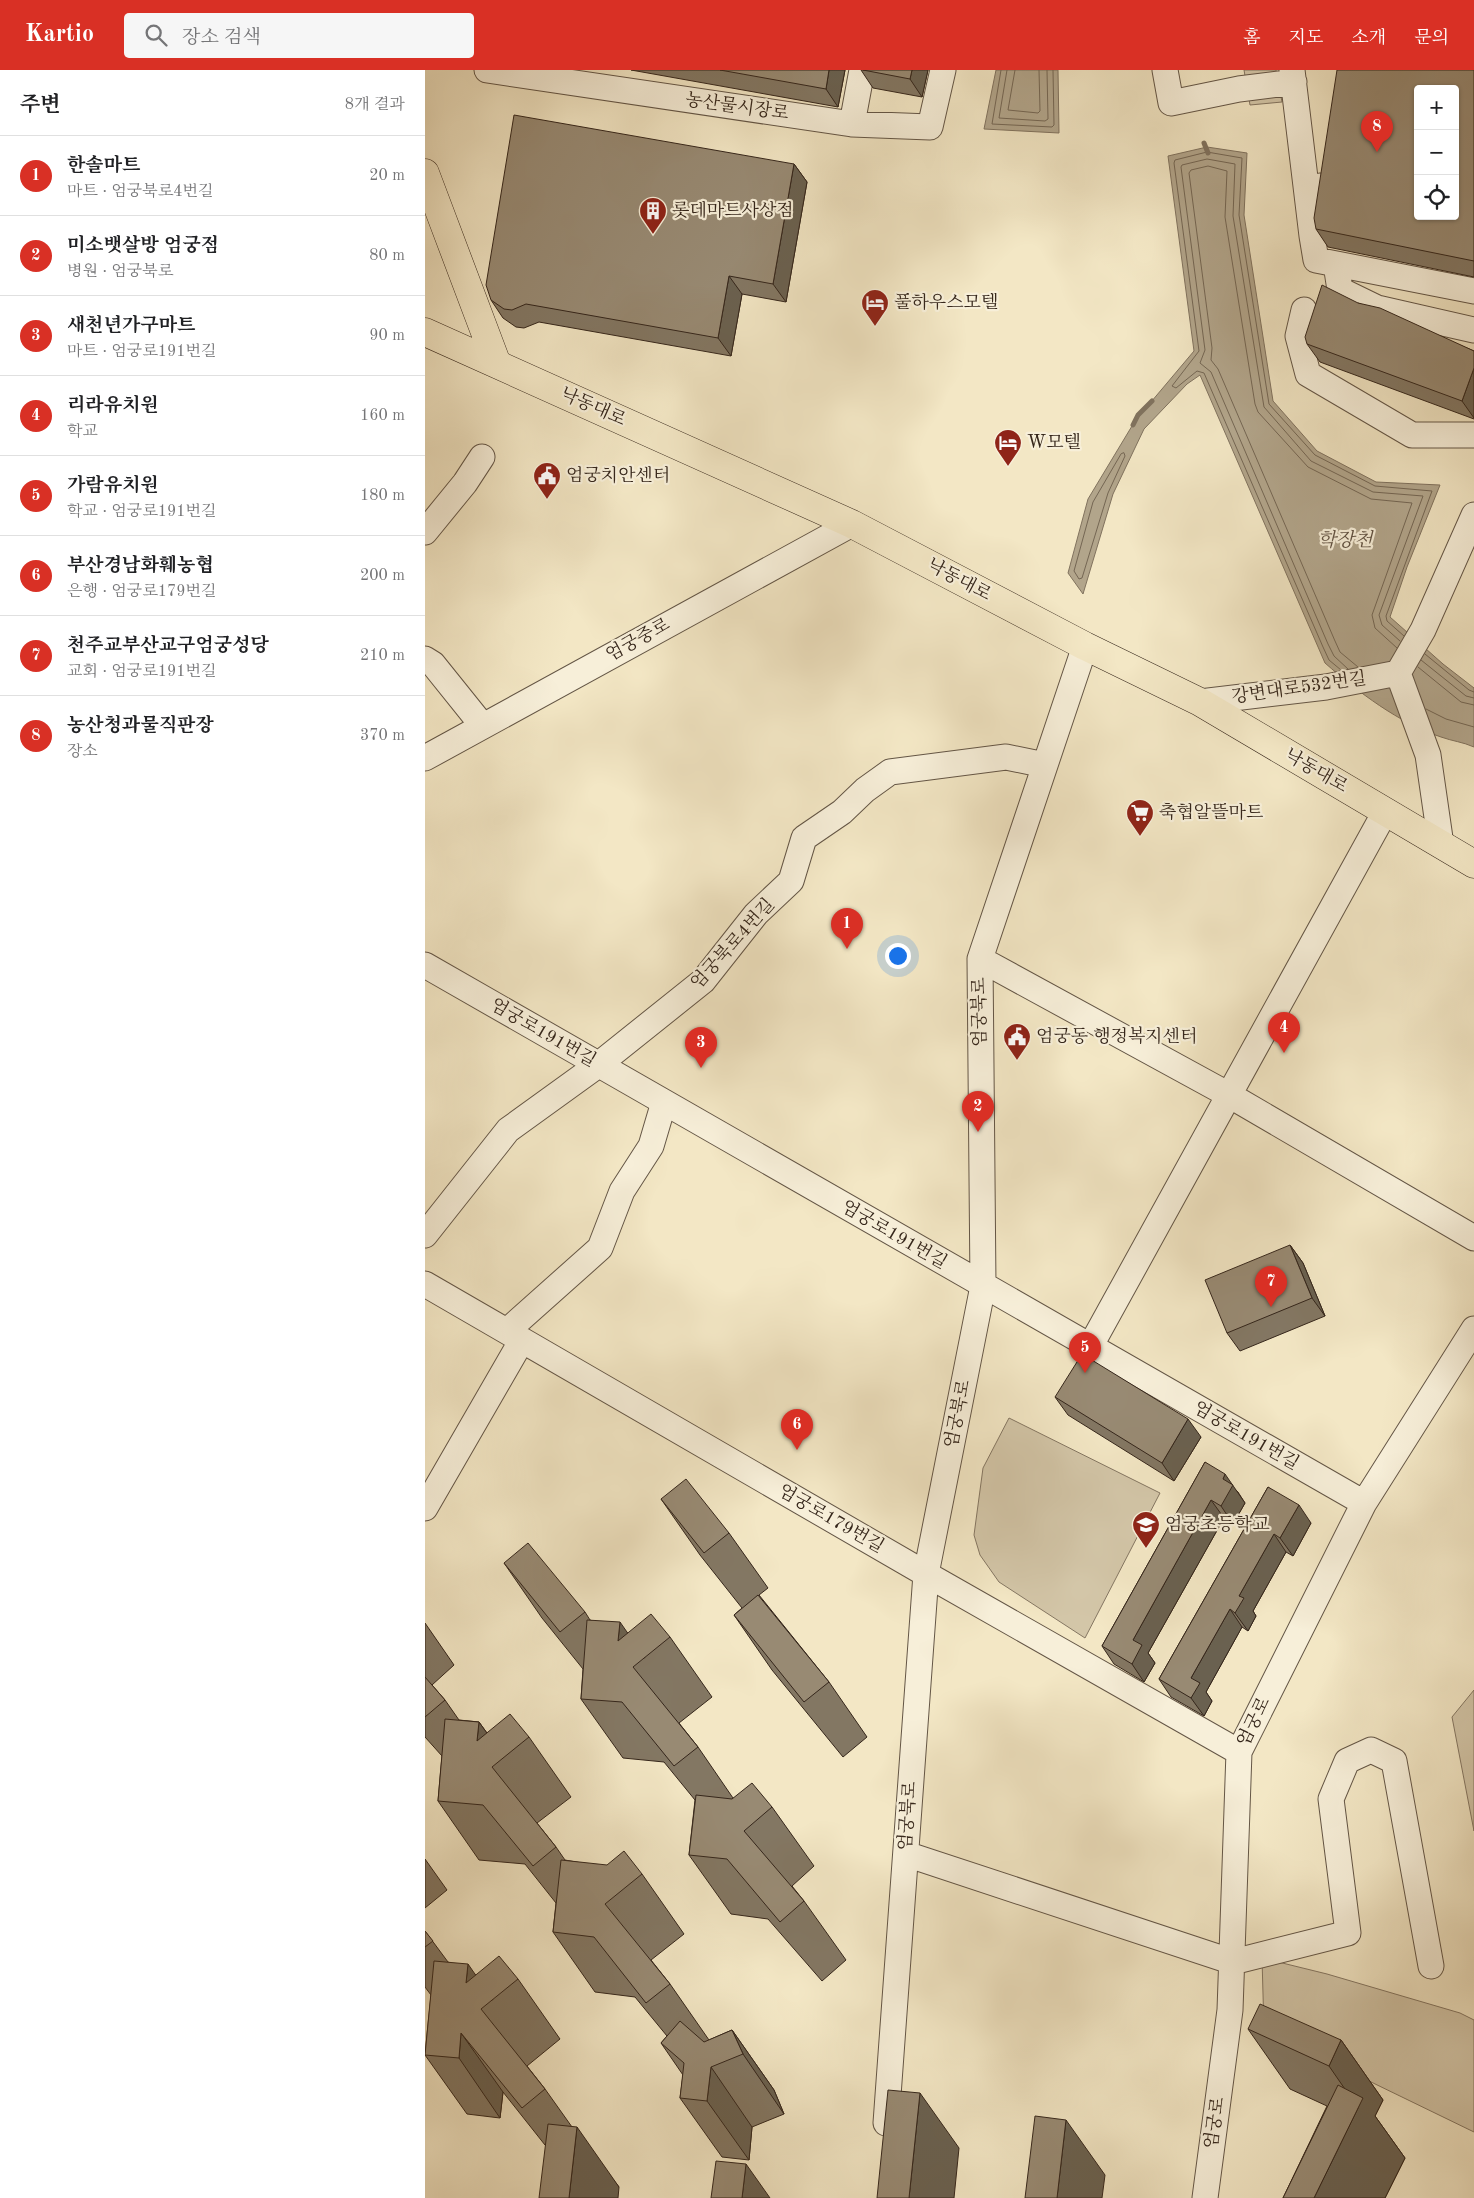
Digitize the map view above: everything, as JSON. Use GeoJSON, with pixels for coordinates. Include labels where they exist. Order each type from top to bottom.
{"type":"FeatureCollection","features":[{"type":"Feature","properties":{"kind":"main road"},"geometry":{"type":"LineString","coordinates":[[425,173],[497,364]]}},
{"type":"Feature","properties":{"kind":"main road","name":"낙동대로"},"geometry":{"type":"LineString","coordinates":[[425,332],[853,524],[1085,646],[1200,702],[1474,864]]}},
{"type":"Feature","properties":{"kind":"street","name":"농산물시장로"},"geometry":{"type":"LineString","coordinates":[[487,70],[852,124],[930,126],[943,70]]}},
{"type":"Feature","properties":{"kind":"street"},"geometry":{"type":"LineString","coordinates":[[852,124],[862,70]]}},
{"type":"Feature","properties":{"kind":"street"},"geometry":{"type":"LineString","coordinates":[[1165,70],[1171,103],[1237,79],[1293,76],[1316,260],[1474,291]]}},
{"type":"Feature","properties":{"kind":"street"},"geometry":{"type":"LineString","coordinates":[[1312,236],[1325,148]]}},
{"type":"Feature","properties":{"kind":"street"},"geometry":{"type":"LineString","coordinates":[[1336,264],[1340,290],[1377,308],[1474,330]]}},
{"type":"Feature","properties":{"kind":"street"},"geometry":{"type":"LineString","coordinates":[[1304,310],[1298,336],[1309,374],[1413,435],[1474,436]]}},
{"type":"Feature","properties":{"kind":"street"},"geometry":{"type":"LineString","coordinates":[[425,532],[465,483],[481,456]]}},
{"type":"Feature","properties":{"kind":"street"},"geometry":{"type":"LineString","coordinates":[[1441,844],[1428,755],[1398,673],[1423,630],[1474,516]]}},
{"type":"Feature","properties":{"kind":"street","name":"엄궁중로"},"geometry":{"type":"LineString","coordinates":[[425,758],[482,725],[853,524]]}},
{"type":"Feature","properties":{"kind":"street","name":"엄궁북로"},"geometry":{"type":"LineString","coordinates":[[885,2149],[926,1574],[983,1286],[980,959],[1085,646]]}},
{"type":"Feature","properties":{"kind":"street"},"geometry":{"type":"LineString","coordinates":[[425,659],[433,664],[482,725]]}},
{"type":"Feature","properties":{"kind":"street","name":"강변대로532번길"},"geometry":{"type":"LineString","coordinates":[[1200,702],[1326,687],[1398,673]]}},
{"type":"Feature","properties":{"kind":"street","name":"엄궁북로4번길"},"geometry":{"type":"LineString","coordinates":[[425,1235],[507,1130],[598,1065],[703,981],[756,914],[791,881],[804,838],[842,812],[865,790],[890,772],[1006,757],[1045,765]]}},
{"type":"Feature","properties":{"kind":"street"},"geometry":{"type":"LineString","coordinates":[[1090,1347],[1385,812]]}},
{"type":"Feature","properties":{"kind":"street"},"geometry":{"type":"LineString","coordinates":[[980,959],[1229,1095],[1474,1238]]}},
{"type":"Feature","properties":{"kind":"street","name":"엄궁로191번길"},"geometry":{"type":"LineString","coordinates":[[425,965],[1364,1503]]}},
{"type":"Feature","properties":{"kind":"street"},"geometry":{"type":"LineString","coordinates":[[425,1508],[515,1336],[600,1248],[622,1191],[651,1146],[664,1102]]}},
{"type":"Feature","properties":{"kind":"street","name":"엄궁로179번길"},"geometry":{"type":"LineString","coordinates":[[425,1284],[926,1574],[1239,1752]]}},
{"type":"Feature","properties":{"kind":"street","name":"엄궁로"},"geometry":{"type":"LineString","coordinates":[[1205,2198],[1231,2010],[1239,1752],[1364,1503],[1474,1329]]}},
{"type":"Feature","properties":{"kind":"street"},"geometry":{"type":"LineString","coordinates":[[906,1854],[1233,1962],[1348,1933],[1331,1799],[1347,1761],[1371,1750],[1394,1761],[1431,1966]]}},
{"type":"Feature","properties":{"kind":"shaded area"},"geometry":{"type":"Polygon","coordinates":[[[1244,70],[1276,70],[1282,102],[1250,105],[1244,70]]]}},
{"type":"Feature","properties":{"kind":"shaded area"},"geometry":{"type":"Polygon","coordinates":[[[1009,1418],[1160,1493],[1085,1638],[999,1582],[980,1555],[974,1535],[983,1468],[1009,1418]]]}},
{"type":"Feature","properties":{"kind":"shaded area"},"geometry":{"type":"Polygon","coordinates":[[[1474,1690],[1474,1831],[1452,1717],[1474,1690]]]}},
{"type":"Feature","properties":{"kind":"shaded area"},"geometry":{"type":"Polygon","coordinates":[[[1262,1958],[1327,1974],[1460,2013],[1474,2020],[1474,2132],[1264,2030],[1262,1958]]]}},
{"type":"Feature","properties":{"kind":"water"},"geometry":{"type":"Polygon","coordinates":[[[996,70],[1058,70],[1059,133],[984,129],[996,70]]]}},
{"type":"Feature","properties":{"kind":"water","name":"학장천"},"geometry":{"type":"Polygon","coordinates":[[[1207,147],[1247,153],[1244,215],[1273,401],[1317,451],[1376,482],[1440,485],[1407,567],[1390,617],[1443,664],[1474,688],[1474,747],[1425,731],[1410,724],[1380,706],[1325,663],[1200,375],[1187,384],[1144,429],[1113,494],[1083,594],[1068,573],[1088,499],[1135,421],[1194,351],[1168,156],[1207,147]]]}},
{"type":"Feature","properties":{"kind":"building"},"geometry":{"type":"Polygon","coordinates":[[[720,70],[829,70],[826,89],[720,70]]]}},
{"type":"Feature","properties":{"kind":"building"},"geometry":{"type":"Polygon","coordinates":[[[863,70],[912,70],[910,79],[863,70]]]}},
{"type":"Feature","properties":{"kind":"building"},"geometry":{"type":"Polygon","coordinates":[[[1337,70],[1474,70],[1474,261],[1316,229],[1314,218],[1337,70]]]}},
{"type":"Feature","properties":{"kind":"building","name":"롯데마트사상점"},"geometry":{"type":"Polygon","coordinates":[[[514,115],[794,164],[773,284],[729,276],[718,338],[526,304],[512,310],[504,309],[491,300],[486,285],[514,115]]]}},
{"type":"Feature","properties":{"kind":"building"},"geometry":{"type":"Polygon","coordinates":[[[1322,285],[1358,303],[1380,308],[1474,351],[1474,368],[1462,401],[1307,344],[1305,337],[1322,285]]]}},
{"type":"Feature","properties":{"kind":"building"},"geometry":{"type":"Polygon","coordinates":[[[1290,1245],[1312,1298],[1227,1333],[1205,1280],[1290,1245]]]}},
{"type":"Feature","properties":{"kind":"building"},"geometry":{"type":"Polygon","coordinates":[[[1082,1354],[1188,1419],[1162,1463],[1055,1397],[1082,1354]]]}},
{"type":"Feature","properties":{"kind":"building"},"geometry":{"type":"Polygon","coordinates":[[[1205,1462],[1225,1474],[1223,1479],[1233,1485],[1221,1506],[1211,1500],[1133,1640],[1142,1645],[1132,1664],[1102,1646],[1205,1462]]]}},
{"type":"Feature","properties":{"kind":"building"},"geometry":{"type":"Polygon","coordinates":[[[686,1479],[729,1533],[704,1553],[661,1499],[686,1479]]]}},
{"type":"Feature","properties":{"kind":"building"},"geometry":{"type":"Polygon","coordinates":[[[1268,1487],[1299,1505],[1280,1538],[1274,1534],[1239,1596],[1244,1598],[1235,1613],[1230,1609],[1191,1678],[1200,1683],[1191,1698],[1159,1679],[1268,1487]]]}},
{"type":"Feature","properties":{"kind":"building"},"geometry":{"type":"Polygon","coordinates":[[[528,1543],[585,1612],[560,1632],[504,1563],[528,1543]]]}},
{"type":"Feature","properties":{"kind":"building"},"geometry":{"type":"Polygon","coordinates":[[[758,1595],[829,1682],[804,1702],[734,1615],[758,1595]]]}},
{"type":"Feature","properties":{"kind":"building"},"geometry":{"type":"Polygon","coordinates":[[[651,1614],[670,1637],[633,1667],[698,1747],[674,1766],[622,1702],[581,1699],[587,1620],[620,1622],[618,1641],[651,1614]]]}},
{"type":"Feature","properties":{"kind":"building"},"geometry":{"type":"Polygon","coordinates":[[[425,1677],[445,1700],[425,1717],[425,1677]]]}},
{"type":"Feature","properties":{"kind":"building"},"geometry":{"type":"Polygon","coordinates":[[[510,1714],[529,1737],[492,1767],[556,1847],[533,1866],[483,1805],[438,1801],[445,1719],[479,1722],[477,1741],[510,1714]]]}},
{"type":"Feature","properties":{"kind":"building"},"geometry":{"type":"Polygon","coordinates":[[[752,1783],[772,1807],[744,1831],[804,1901],[780,1922],[727,1859],[689,1855],[696,1795],[732,1799],[752,1783]]]}},
{"type":"Feature","properties":{"kind":"building"},"geometry":{"type":"Polygon","coordinates":[[[624,1851],[642,1874],[605,1904],[670,1984],[646,2003],[594,1937],[553,1932],[561,1860],[607,1865],[624,1851]]]}},
{"type":"Feature","properties":{"kind":"building"},"geometry":{"type":"Polygon","coordinates":[[[425,1931],[433,1941],[425,1947],[425,1931]]]}},
{"type":"Feature","properties":{"kind":"building"},"geometry":{"type":"Polygon","coordinates":[[[499,1956],[518,1979],[481,2009],[545,2089],[522,2108],[461,2033],[459,2058],[425,2055],[434,1961],[468,1964],[466,1983],[499,1956]]]}},
{"type":"Feature","properties":{"kind":"building"},"geometry":{"type":"Polygon","coordinates":[[[1260,2004],[1341,2040],[1329,2066],[1248,2029],[1260,2004]]]}},
{"type":"Feature","properties":{"kind":"building"},"geometry":{"type":"Polygon","coordinates":[[[680,2021],[704,2042],[732,2030],[743,2054],[711,2067],[707,2101],[680,2098],[684,2063],[661,2043],[680,2021]]]}},
{"type":"Feature","properties":{"kind":"building"},"geometry":{"type":"Polygon","coordinates":[[[1338,2085],[1363,2098],[1314,2198],[1283,2198],[1338,2085]]]}},
{"type":"Feature","properties":{"kind":"building"},"geometry":{"type":"Polygon","coordinates":[[[888,2090],[920,2093],[909,2198],[877,2198],[888,2090]]]}},
{"type":"Feature","properties":{"kind":"building"},"geometry":{"type":"Polygon","coordinates":[[[1035,2116],[1066,2120],[1057,2198],[1025,2198],[1035,2116]]]}},
{"type":"Feature","properties":{"kind":"building"},"geometry":{"type":"Polygon","coordinates":[[[548,2124],[577,2127],[569,2198],[539,2198],[548,2124]]]}},
{"type":"Feature","properties":{"kind":"building"},"geometry":{"type":"Polygon","coordinates":[[[716,2161],[746,2164],[742,2198],[711,2198],[716,2161]]]}},
{"type":"Feature","properties":{"kind":"waterway"},"geometry":{"type":"LineString","coordinates":[[1204,143],[1208,153]]}},
{"type":"Feature","properties":{"kind":"waterway"},"geometry":{"type":"LineString","coordinates":[[1133,425],[1138,415],[1152,401]]}},
{"type":"Feature","properties":{"kind":"place","name":"농산청과물직판장"},"geometry":{"type":"Point","coordinates":[1377,152]}},
{"type":"Feature","properties":{"kind":"place","name":"롯데마트사상점"},"geometry":{"type":"Point","coordinates":[653,235]}},
{"type":"Feature","properties":{"kind":"place","name":"풀하우스모텔"},"geometry":{"type":"Point","coordinates":[875,327]}},
{"type":"Feature","properties":{"kind":"place","name":"W모텔"},"geometry":{"type":"Point","coordinates":[1008,467]}},
{"type":"Feature","properties":{"kind":"place","name":"엄궁치안센터"},"geometry":{"type":"Point","coordinates":[547,500]}},
{"type":"Feature","properties":{"kind":"place","name":"축협알뜰마트"},"geometry":{"type":"Point","coordinates":[1140,837]}},
{"type":"Feature","properties":{"kind":"place","name":"한솔마트"},"geometry":{"type":"Point","coordinates":[847,949]}},
{"type":"Feature","properties":{"kind":"place","name":"리라유치원"},"geometry":{"type":"Point","coordinates":[1284,1053]}},
{"type":"Feature","properties":{"kind":"place","name":"엄궁동 행정복지센터"},"geometry":{"type":"Point","coordinates":[1017,1061]}},
{"type":"Feature","properties":{"kind":"place","name":"새천년가구마트"},"geometry":{"type":"Point","coordinates":[701,1068]}},
{"type":"Feature","properties":{"kind":"place","name":"미소뱃살방 엄궁점"},"geometry":{"type":"Point","coordinates":[978,1132]}},
{"type":"Feature","properties":{"kind":"place","name":"천주교부산교구엄궁성당"},"geometry":{"type":"Point","coordinates":[1271,1307]}},
{"type":"Feature","properties":{"kind":"place","name":"가람유치원"},"geometry":{"type":"Point","coordinates":[1085,1373]}},
{"type":"Feature","properties":{"kind":"place","name":"부산경남화훼농협"},"geometry":{"type":"Point","coordinates":[797,1450]}},
{"type":"Feature","properties":{"kind":"place","name":"엄궁초등학교"},"geometry":{"type":"Point","coordinates":[1146,1549]}}]}
